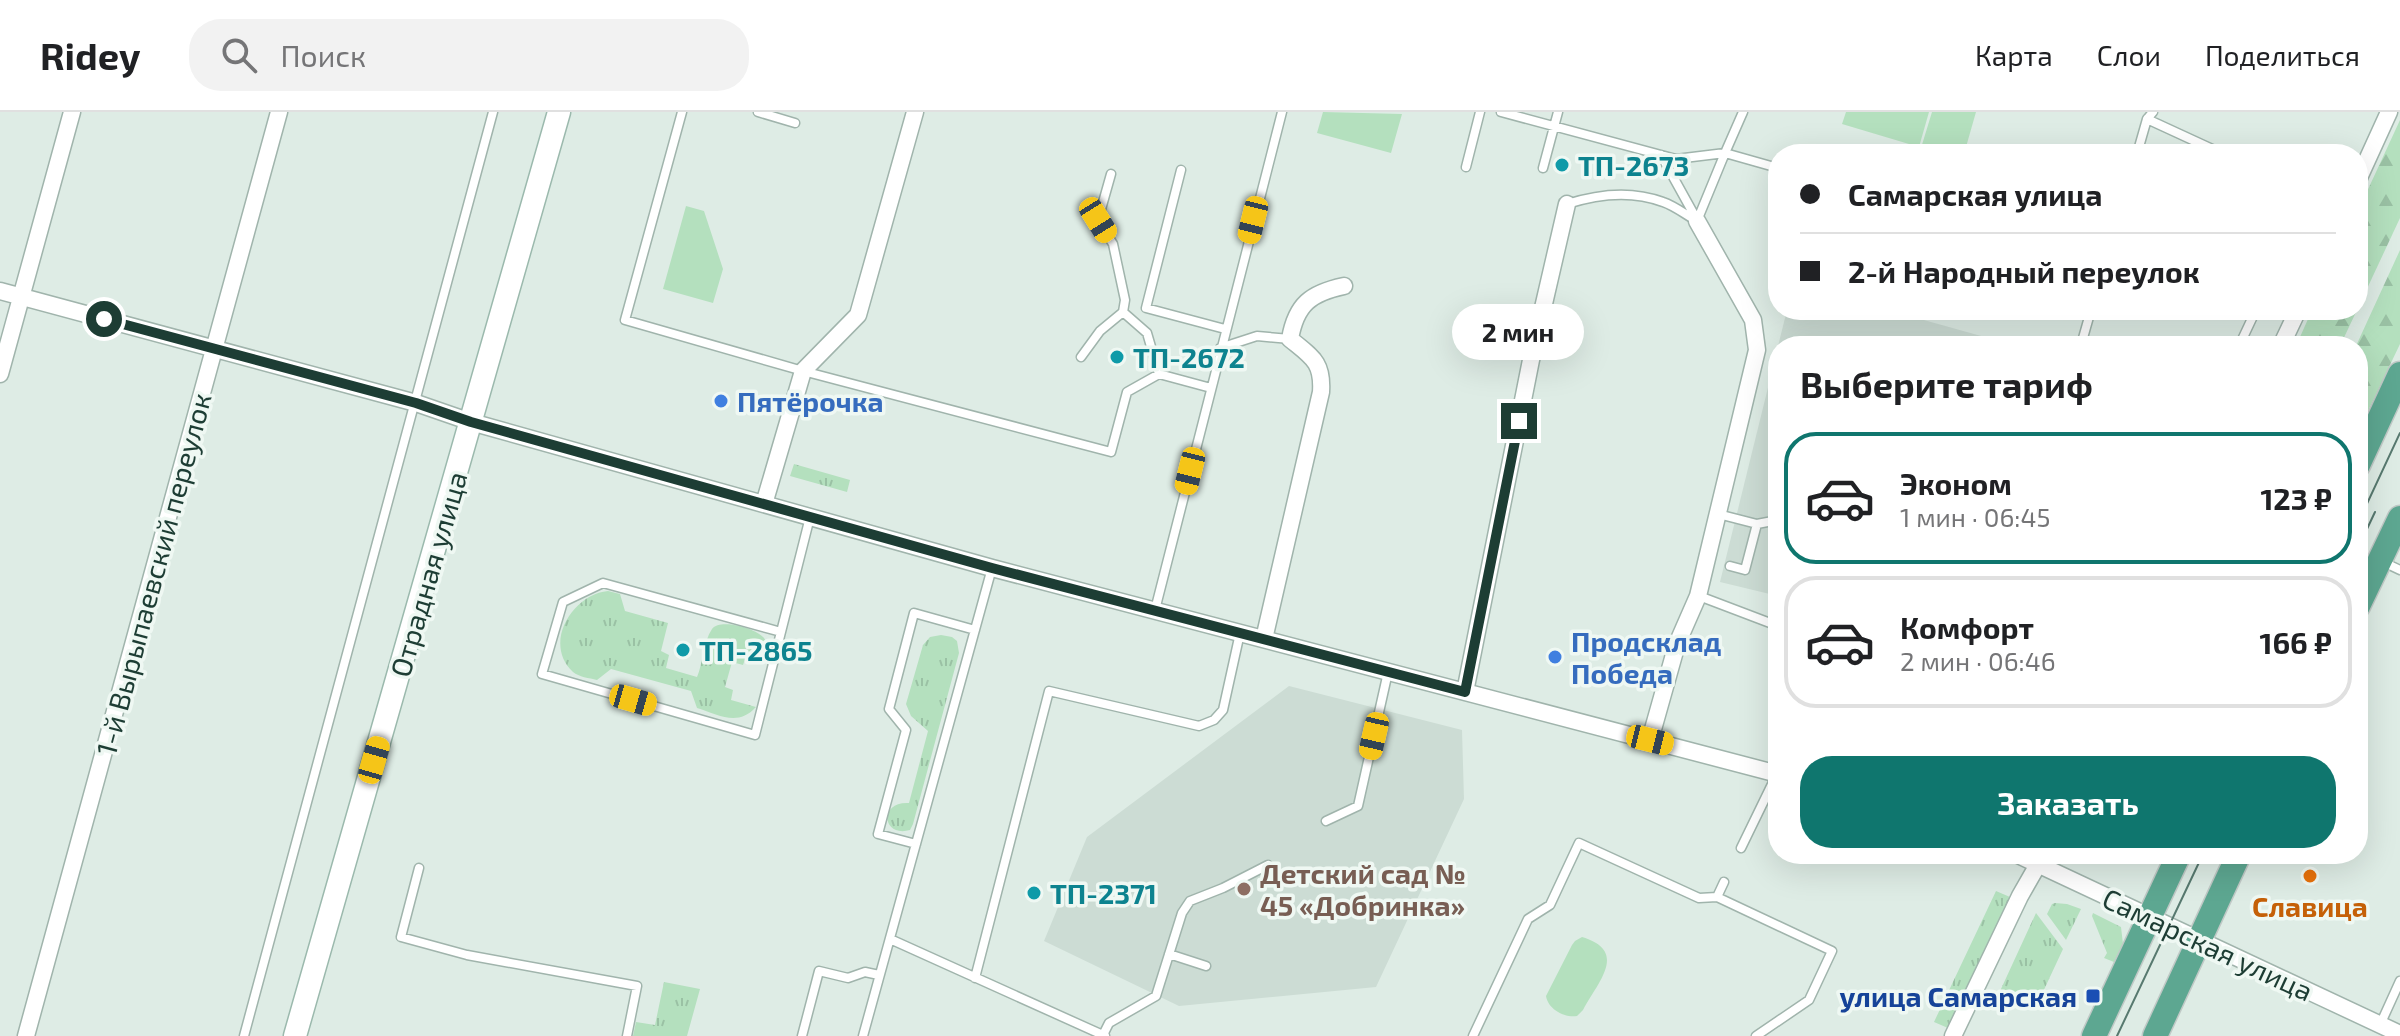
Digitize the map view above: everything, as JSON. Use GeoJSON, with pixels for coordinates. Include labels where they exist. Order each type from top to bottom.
{"type":"FeatureCollection","features":[{"type":"Feature","properties":{"kind":"main road"},"geometry":{"type":"LineString","coordinates":[[2368,443],[2400,374]]}},
{"type":"Feature","properties":{"kind":"main road"},"geometry":{"type":"LineString","coordinates":[[2368,593],[2390,565],[2400,518]]}},
{"type":"Feature","properties":{"kind":"main road"},"geometry":{"type":"LineString","coordinates":[[2094,1036],[2174,864]]}},
{"type":"Feature","properties":{"kind":"main road"},"geometry":{"type":"LineString","coordinates":[[2155,1036],[2235,864]]}},
{"type":"Feature","properties":{"kind":"street"},"geometry":{"type":"LineString","coordinates":[[0,374],[72,112]]}},
{"type":"Feature","properties":{"kind":"street","name":"1-й Вырыпаевский переулок"},"geometry":{"type":"LineString","coordinates":[[26,1036],[279,112]]}},
{"type":"Feature","properties":{"kind":"street","name":"Отрадная улица"},"geometry":{"type":"LineString","coordinates":[[295,1036],[559,112]]}},
{"type":"Feature","properties":{"kind":"street"},"geometry":{"type":"LineString","coordinates":[[764,504],[803,371],[858,315],[915,112]]}},
{"type":"Feature","properties":{"kind":"street"},"geometry":{"type":"LineString","coordinates":[[2368,158],[2389,112]]}},
{"type":"Feature","properties":{"kind":"street"},"geometry":{"type":"LineString","coordinates":[[1465,692],[1531,360],[1567,204]]}},
{"type":"Feature","properties":{"kind":"street"},"geometry":{"type":"LineString","coordinates":[[1650,740],[1677,644],[1698,596],[1757,350],[1753,320],[1697,221]]}},
{"type":"Feature","properties":{"kind":"street"},"geometry":{"type":"LineString","coordinates":[[1264,639],[1321,392],[1320,368],[1313,357],[1290,339],[1293,323],[1311,297],[1344,286]]}},
{"type":"Feature","properties":{"kind":"street"},"geometry":{"type":"LineString","coordinates":[[0,291],[416,403],[471,422],[992,568],[1768,771]]}},
{"type":"Feature","properties":{"kind":"street"},"geometry":{"type":"LineString","coordinates":[[1953,1036],[2038,864]]}},
{"type":"Feature","properties":{"kind":"street","name":"Самарская улица"},"geometry":{"type":"LineString","coordinates":[[2050,864],[2149,918],[2400,1034]]}},
{"type":"Feature","properties":{"kind":"lane"},"geometry":{"type":"LineString","coordinates":[[244,1036],[493,112]]}},
{"type":"Feature","properties":{"kind":"lane"},"geometry":{"type":"LineString","coordinates":[[682,112],[625,320],[803,371],[1111,452],[1127,392],[1159,374],[1211,388]]}},
{"type":"Feature","properties":{"kind":"lane"},"geometry":{"type":"LineString","coordinates":[[758,112],[795,123]]}},
{"type":"Feature","properties":{"kind":"lane"},"geometry":{"type":"LineString","coordinates":[[1155,610],[1282,112]]}},
{"type":"Feature","properties":{"kind":"lane"},"geometry":{"type":"LineString","coordinates":[[1466,167],[1480,112]]}},
{"type":"Feature","properties":{"kind":"lane"},"geometry":{"type":"LineString","coordinates":[[1501,112],[1676,159],[1725,153],[1768,165]]}},
{"type":"Feature","properties":{"kind":"lane"},"geometry":{"type":"LineString","coordinates":[[1543,168],[1558,112]]}},
{"type":"Feature","properties":{"kind":"lane"},"geometry":{"type":"LineString","coordinates":[[1697,221],[1743,112]]}},
{"type":"Feature","properties":{"kind":"lane"},"geometry":{"type":"LineString","coordinates":[[2140,144],[2150,116],[2204,144]]}},
{"type":"Feature","properties":{"kind":"lane"},"geometry":{"type":"LineString","coordinates":[[1661,155],[1697,221]]}},
{"type":"Feature","properties":{"kind":"lane"},"geometry":{"type":"LineString","coordinates":[[1181,170],[1146,308],[1225,329]]}},
{"type":"Feature","properties":{"kind":"lane"},"geometry":{"type":"LineString","coordinates":[[1081,357],[1100,331],[1123,312],[1125,300],[1113,244],[1098,220],[1111,174]]}},
{"type":"Feature","properties":{"kind":"lane"},"geometry":{"type":"LineString","coordinates":[[1567,204],[1619,193],[1663,202],[1697,221]]}},
{"type":"Feature","properties":{"kind":"lane"},"geometry":{"type":"LineString","coordinates":[[1123,312],[1147,333],[1159,374]]}},
{"type":"Feature","properties":{"kind":"lane"},"geometry":{"type":"LineString","coordinates":[[1220,348],[1257,336],[1290,339]]}},
{"type":"Feature","properties":{"kind":"lane"},"geometry":{"type":"LineString","coordinates":[[1718,514],[1757,524],[1768,522]]}},
{"type":"Feature","properties":{"kind":"lane"},"geometry":{"type":"LineString","coordinates":[[781,632],[603,583],[563,602],[542,674],[755,735],[781,632],[810,517]]}},
{"type":"Feature","properties":{"kind":"lane"},"geometry":{"type":"LineString","coordinates":[[1730,566],[1745,570],[1757,524]]}},
{"type":"Feature","properties":{"kind":"lane"},"geometry":{"type":"LineString","coordinates":[[863,1036],[992,568]]}},
{"type":"Feature","properties":{"kind":"lane"},"geometry":{"type":"LineString","coordinates":[[1698,596],[1768,622]]}},
{"type":"Feature","properties":{"kind":"lane"},"geometry":{"type":"LineString","coordinates":[[916,844],[878,834],[906,730],[889,709],[914,613],[975,630]]}},
{"type":"Feature","properties":{"kind":"lane"},"geometry":{"type":"LineString","coordinates":[[975,978],[1049,691],[1199,726],[1214,720],[1223,710],[1240,633]]}},
{"type":"Feature","properties":{"kind":"lane"},"geometry":{"type":"LineString","coordinates":[[1326,821],[1358,806],[1388,671]]}},
{"type":"Feature","properties":{"kind":"lane"},"geometry":{"type":"LineString","coordinates":[[1741,848],[1768,794]]}},
{"type":"Feature","properties":{"kind":"lane"},"geometry":{"type":"LineString","coordinates":[[1473,1036],[1528,919],[1550,905],[1579,843],[1699,898],[1717,897],[1832,951],[1809,1000],[1756,1036]]}},
{"type":"Feature","properties":{"kind":"lane"},"geometry":{"type":"LineString","coordinates":[[890,939],[1104,1036],[1109,1023],[1156,996],[1182,913],[1190,901],[1268,865]]}},
{"type":"Feature","properties":{"kind":"lane"},"geometry":{"type":"LineString","coordinates":[[419,868],[401,937],[467,955],[637,986],[627,1036]]}},
{"type":"Feature","properties":{"kind":"lane"},"geometry":{"type":"LineString","coordinates":[[1717,897],[1724,882]]}},
{"type":"Feature","properties":{"kind":"lane"},"geometry":{"type":"LineString","coordinates":[[1169,954],[1206,966]]}},
{"type":"Feature","properties":{"kind":"lane"},"geometry":{"type":"LineString","coordinates":[[802,1036],[819,971],[848,978],[865,972],[879,975]]}},
{"type":"Feature","properties":{"kind":"lane"},"geometry":{"type":"LineString","coordinates":[[2380,1025],[2400,981]]}},
{"type":"Feature","properties":{"kind":"shaded area"},"geometry":{"type":"Polygon","coordinates":[[[1784,320],[1924,320],[1981,336],[1780,336],[1784,320]]]}},
{"type":"Feature","properties":{"kind":"shaded area"},"geometry":{"type":"Polygon","coordinates":[[[1768,388],[1768,594],[1720,582],[1768,388]]]}},
{"type":"Feature","properties":{"kind":"shaded area","name":"Детский сад № 45 «Добринка»"},"geometry":{"type":"Polygon","coordinates":[[[1289,686],[1462,730],[1464,799],[1376,987],[1179,1006],[1044,941],[1087,837],[1289,686]]]}},
{"type":"Feature","properties":{"kind":"green space"},"geometry":{"type":"Polygon","coordinates":[[[1323,112],[1402,114],[1391,153],[1317,133],[1323,112]]]}},
{"type":"Feature","properties":{"kind":"green space"},"geometry":{"type":"Polygon","coordinates":[[[1846,112],[1929,112],[1920,144],[1909,144],[1842,124],[1846,112]]]}},
{"type":"Feature","properties":{"kind":"green space"},"geometry":{"type":"Polygon","coordinates":[[[1932,112],[1976,112],[1967,144],[1922,144],[1932,112]]]}},
{"type":"Feature","properties":{"kind":"green space"},"geometry":{"type":"Polygon","coordinates":[[[2400,120],[2400,218],[2368,287],[2368,189],[2400,120]]]}},
{"type":"Feature","properties":{"kind":"green space"},"geometry":{"type":"Polygon","coordinates":[[[686,206],[704,211],[723,269],[713,303],[663,289],[686,206]]]}},
{"type":"Feature","properties":{"kind":"green space"},"geometry":{"type":"Polygon","coordinates":[[[2400,250],[2400,344],[2368,411],[2368,336],[2361,336],[2400,250]]]}},
{"type":"Feature","properties":{"kind":"green space"},"geometry":{"type":"Polygon","coordinates":[[[2308,320],[2352,320],[2345,336],[2300,336],[2308,320]]]}},
{"type":"Feature","properties":{"kind":"green space"},"geometry":{"type":"Polygon","coordinates":[[[794,464],[850,480],[847,492],[790,476],[794,464]]]}},
{"type":"Feature","properties":{"kind":"green space"},"geometry":{"type":"Polygon","coordinates":[[[608,591],[620,594],[625,611],[668,623],[661,651],[669,655],[666,668],[697,677],[707,640],[716,626],[738,626],[760,634],[768,646],[768,662],[746,656],[743,665],[732,662],[725,687],[733,690],[731,700],[756,707],[742,717],[728,718],[697,708],[691,691],[611,669],[597,680],[573,672],[560,648],[566,622],[583,601],[608,591]]]}},
{"type":"Feature","properties":{"kind":"green space"},"geometry":{"type":"Polygon","coordinates":[[[941,635],[957,641],[959,653],[913,824],[910,830],[901,831],[889,824],[888,813],[899,804],[909,803],[928,731],[911,716],[906,704],[923,645],[930,637],[941,635]]]}},
{"type":"Feature","properties":{"kind":"green space"},"geometry":{"type":"Polygon","coordinates":[[[1996,891],[2010,897],[1948,1028],[1934,1022],[1996,891]]]}},
{"type":"Feature","properties":{"kind":"green space"},"geometry":{"type":"Polygon","coordinates":[[[2055,903],[2081,909],[2066,940],[2047,914],[2055,903]]]}},
{"type":"Feature","properties":{"kind":"green space"},"geometry":{"type":"Polygon","coordinates":[[[2036,913],[2063,949],[2042,994],[1995,1002],[2036,913]]]}},
{"type":"Feature","properties":{"kind":"green space"},"geometry":{"type":"Polygon","coordinates":[[[2093,913],[2121,927],[2123,944],[2114,962],[2104,958],[2107,953],[2093,913]]]}},
{"type":"Feature","properties":{"kind":"green space"},"geometry":{"type":"Polygon","coordinates":[[[1582,937],[1604,950],[1606,968],[1583,1010],[1577,1016],[1567,1016],[1553,1009],[1546,996],[1572,945],[1582,937]]]}},
{"type":"Feature","properties":{"kind":"green space"},"geometry":{"type":"Polygon","coordinates":[[[664,982],[700,989],[687,1036],[633,1036],[636,1022],[655,1025],[664,982]]]}},
{"type":"Feature","properties":{"kind":"tram line"},"geometry":{"type":"LineString","coordinates":[[2368,502],[2400,433]]}},
{"type":"Feature","properties":{"kind":"tram line"},"geometry":{"type":"LineString","coordinates":[[2368,527],[2375,512]]}},
{"type":"Feature","properties":{"kind":"tram line"},"geometry":{"type":"LineString","coordinates":[[2117,1036],[2198,864]]}},
{"type":"Feature","properties":{"kind":"place","name":"ТП-2673"},"geometry":{"type":"Point","coordinates":[1562,165]}},
{"type":"Feature","properties":{"kind":"place","name":"ТП-2672"},"geometry":{"type":"Point","coordinates":[1117,357]}},
{"type":"Feature","properties":{"kind":"place","name":"Пятёрочка"},"geometry":{"type":"Point","coordinates":[721,401]}},
{"type":"Feature","properties":{"kind":"place","name":"ТП-2865"},"geometry":{"type":"Point","coordinates":[683,650]}},
{"type":"Feature","properties":{"kind":"place","name":"Продсклад Победа"},"geometry":{"type":"Point","coordinates":[1555,657]}},
{"type":"Feature","properties":{"kind":"place","name":"Славица"},"geometry":{"type":"Point","coordinates":[2310,876]}},
{"type":"Feature","properties":{"kind":"place","name":"Детский сад № 45 «Добринка»"},"geometry":{"type":"Point","coordinates":[1244,889]}},
{"type":"Feature","properties":{"kind":"place","name":"ТП-2371"},"geometry":{"type":"Point","coordinates":[1034,893]}},
{"type":"Feature","properties":{"kind":"place","name":"улица Самарская"},"geometry":{"type":"Point","coordinates":[2093,996]}},
{"type":"Feature","properties":{"kind":"route"},"geometry":{"type":"LineString","coordinates":[[104,319],[416,403],[471,422],[992,568],[1465,692],[1519,421]]}}]}
